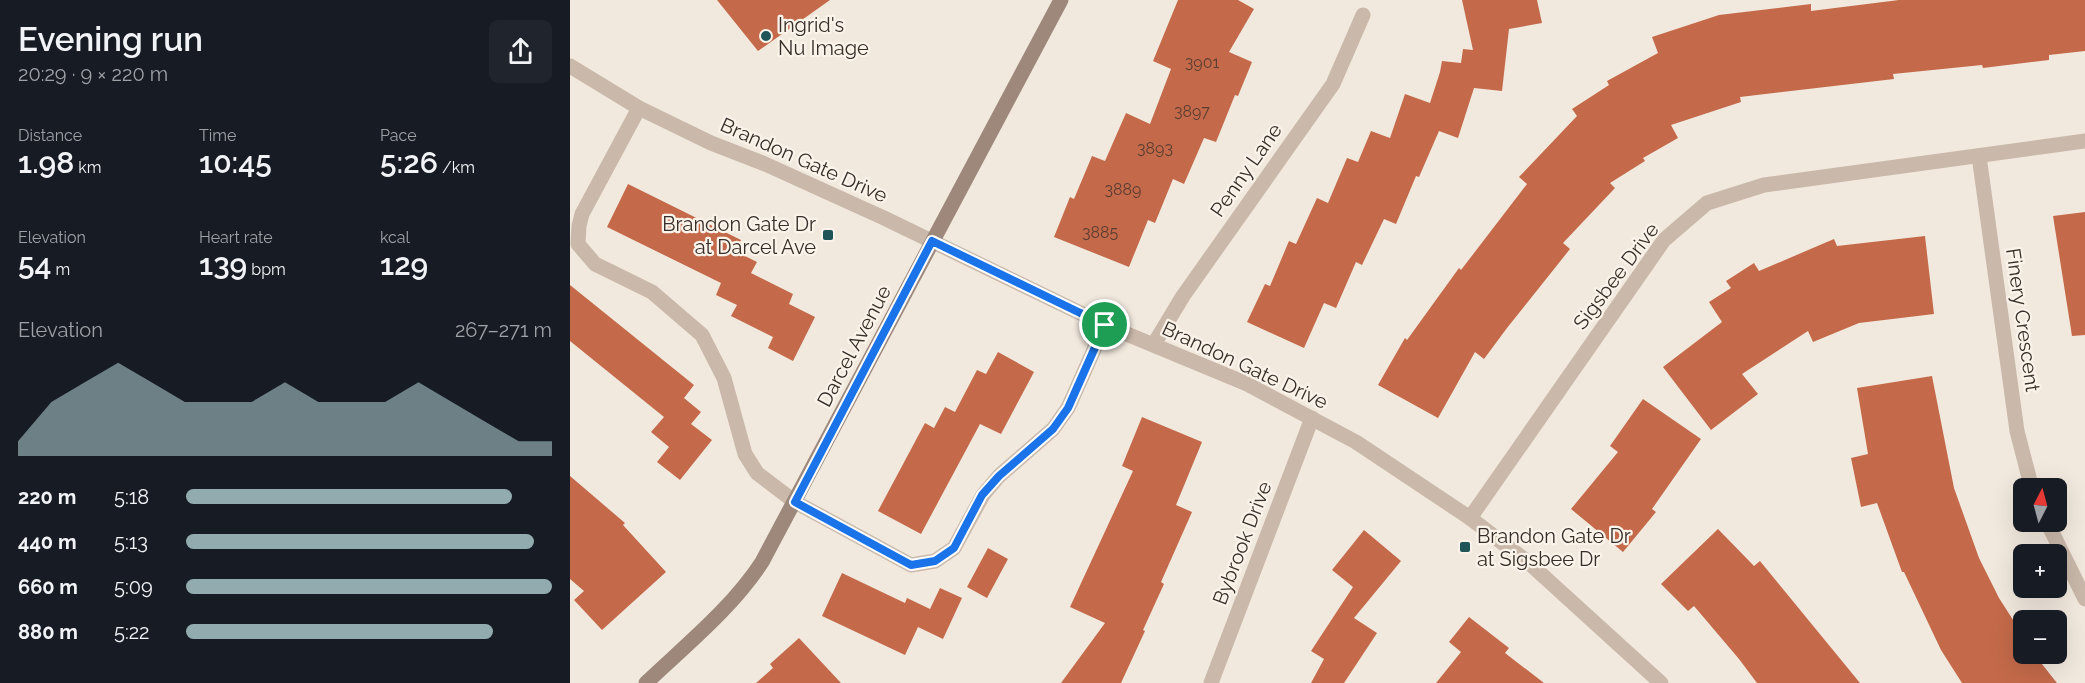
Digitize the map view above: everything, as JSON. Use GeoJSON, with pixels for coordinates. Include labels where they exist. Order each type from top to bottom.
{"type":"FeatureCollection","features":[{"type":"Feature","properties":{"kind":"street","name":"Darcel Avenue"},"geometry":{"type":"LineString","coordinates":[[646,683],[749,582],[762,562],[1061,0]]}},
{"type":"Feature","properties":{"kind":"street","name":"Penny Lane"},"geometry":{"type":"LineString","coordinates":[[1154,344],[1183,296],[1333,84],[1363,15]]}},
{"type":"Feature","properties":{"kind":"street","name":"Brandon Gate Drive"},"geometry":{"type":"LineString","coordinates":[[570,66],[639,108],[711,143],[787,174],[1105,325],[1245,383],[1356,442],[1470,518],[1529,563],[1661,683]]}},
{"type":"Feature","properties":{"kind":"street"},"geometry":{"type":"LineString","coordinates":[[639,108],[582,214],[578,244],[596,264],[652,292],[702,335],[724,378],[745,454],[757,473],[795,502],[911,565],[935,561],[954,548],[982,495],[999,476],[1053,429],[1068,408],[1105,325]]}},
{"type":"Feature","properties":{"kind":"street","name":"Sigsbee Drive"},"geometry":{"type":"LineString","coordinates":[[1470,518],[1664,240],[1707,203],[1764,185],[2085,141]]}},
{"type":"Feature","properties":{"kind":"street","name":"Finery Crescent"},"geometry":{"type":"LineString","coordinates":[[1979,156],[2017,431],[2029,478]]}},
{"type":"Feature","properties":{"kind":"street","name":"Bybrook Drive"},"geometry":{"type":"LineString","coordinates":[[1211,683],[1312,418]]}},
{"type":"Feature","properties":{"kind":"street"},"geometry":{"type":"LineString","coordinates":[[2052,532],[2085,599]]}},
{"type":"Feature","properties":{"kind":"building"},"geometry":{"type":"Polygon","coordinates":[[[717,0],[830,0],[758,51],[717,0]]]}},
{"type":"Feature","properties":{"kind":"building"},"geometry":{"type":"Polygon","coordinates":[[[1178,0],[1238,0],[1254,9],[1229,52],[1252,62],[1238,96],[1235,95],[1216,142],[1204,138],[1184,184],[1173,179],[1155,223],[1148,220],[1129,267],[1054,237],[1070,197],[1074,199],[1092,156],[1105,161],[1126,113],[1150,124],[1171,69],[1153,61],[1178,0]]]}},
{"type":"Feature","properties":{"kind":"building"},"geometry":{"type":"Polygon","coordinates":[[[1462,0],[1537,0],[1542,23],[1509,29],[1502,91],[1474,88],[1458,138],[1439,131],[1419,177],[1416,176],[1396,224],[1384,219],[1362,265],[1356,262],[1336,308],[1324,303],[1304,348],[1247,322],[1265,284],[1270,286],[1289,241],[1296,244],[1317,198],[1328,203],[1347,158],[1358,162],[1371,131],[1390,138],[1405,94],[1430,103],[1442,61],[1461,63],[1463,49],[1473,50],[1462,0]]]}},
{"type":"Feature","properties":{"kind":"building"},"geometry":{"type":"Polygon","coordinates":[[[1899,0],[2085,0],[2085,51],[2049,55],[2049,60],[1983,68],[1982,65],[1893,74],[1894,79],[1740,97],[1741,102],[1671,125],[1678,138],[1643,158],[1645,161],[1610,183],[1615,188],[1563,243],[1570,249],[1484,359],[1475,352],[1438,418],[1378,385],[1405,338],[1407,340],[1459,268],[1461,270],[1527,184],[1519,177],[1577,116],[1572,109],[1609,85],[1607,81],[1658,53],[1652,37],[1719,15],[1811,4],[1811,11],[1899,0]]]}},
{"type":"Feature","properties":{"kind":"building"},"geometry":{"type":"Polygon","coordinates":[[[628,184],[741,240],[735,251],[757,262],[751,273],[793,294],[789,304],[815,317],[793,361],[768,348],[773,337],[731,316],[737,305],[716,295],[721,283],[607,227],[628,184]]]}},
{"type":"Feature","properties":{"kind":"building"},"geometry":{"type":"Polygon","coordinates":[[[2085,212],[2085,335],[2072,336],[2053,216],[2085,212]]]}},
{"type":"Feature","properties":{"kind":"building"},"geometry":{"type":"Polygon","coordinates":[[[1925,236],[1934,314],[1859,323],[1813,342],[1808,331],[1742,374],[1758,394],[1711,430],[1663,367],[1722,322],[1709,302],[1731,288],[1726,281],[1754,263],[1759,271],[1834,239],[1837,246],[1925,236]]]}},
{"type":"Feature","properties":{"kind":"building"},"geometry":{"type":"Polygon","coordinates":[[[570,285],[694,385],[684,398],[701,412],[691,424],[712,440],[680,480],[657,462],[669,447],[651,432],[664,417],[570,341],[570,285]]]}},
{"type":"Feature","properties":{"kind":"building"},"geometry":{"type":"Polygon","coordinates":[[[998,352],[1034,372],[1001,434],[980,424],[921,534],[878,511],[925,423],[934,428],[945,407],[955,412],[977,370],[986,374],[998,352]]]}},
{"type":"Feature","properties":{"kind":"building"},"geometry":{"type":"Polygon","coordinates":[[[1932,376],[1954,488],[1979,558],[2013,620],[2013,664],[2042,664],[2057,683],[1962,683],[1941,650],[1902,572],[1877,503],[1861,507],[1851,458],[1868,454],[1857,388],[1932,376]]]}},
{"type":"Feature","properties":{"kind":"building"},"geometry":{"type":"Polygon","coordinates":[[[1643,399],[1701,439],[1652,509],[1656,512],[1623,552],[1571,509],[1618,452],[1610,446],[1643,399]]]}},
{"type":"Feature","properties":{"kind":"building"},"geometry":{"type":"Polygon","coordinates":[[[1142,417],[1202,442],[1176,505],[1192,512],[1161,582],[1164,584],[1143,630],[1145,631],[1121,683],[1061,683],[1105,623],[1070,607],[1133,471],[1122,466],[1142,417]]]}},
{"type":"Feature","properties":{"kind":"building"},"geometry":{"type":"Polygon","coordinates":[[[570,476],[625,523],[623,525],[666,572],[602,630],[574,600],[584,591],[570,579],[570,476]]]}},
{"type":"Feature","properties":{"kind":"building"},"geometry":{"type":"Polygon","coordinates":[[[1718,529],[1754,566],[1760,561],[1860,683],[1757,683],[1694,606],[1688,611],[1661,584],[1718,529]]]}},
{"type":"Feature","properties":{"kind":"building"},"geometry":{"type":"Polygon","coordinates":[[[1364,530],[1401,561],[1354,618],[1377,633],[1344,683],[1311,683],[1324,659],[1311,651],[1353,587],[1332,570],[1364,530]]]}},
{"type":"Feature","properties":{"kind":"building"},"geometry":{"type":"Polygon","coordinates":[[[988,548],[1008,559],[987,598],[967,587],[988,548]]]}},
{"type":"Feature","properties":{"kind":"building"},"geometry":{"type":"Polygon","coordinates":[[[842,573],[905,603],[907,598],[930,609],[940,588],[962,598],[943,639],[918,627],[905,655],[822,616],[842,573]]]}},
{"type":"Feature","properties":{"kind":"building"},"geometry":{"type":"Polygon","coordinates":[[[1469,617],[1509,648],[1505,653],[1544,683],[1436,683],[1461,652],[1449,642],[1469,617]]]}},
{"type":"Feature","properties":{"kind":"building"},"geometry":{"type":"Polygon","coordinates":[[[799,638],[841,683],[756,683],[773,668],[770,664],[799,638]]]}},
{"type":"Feature","properties":{"kind":"place","name":"Ingrid's Nu Image"},"geometry":{"type":"Point","coordinates":[766,36]}},
{"type":"Feature","properties":{"kind":"place","name":"Brandon Gate Dr at Darcel Ave"},"geometry":{"type":"Point","coordinates":[828,235]}},
{"type":"Feature","properties":{"kind":"place","name":"Brandon Gate Dr at Sigsbee Dr"},"geometry":{"type":"Point","coordinates":[1465,547]}},
{"type":"Feature","properties":{"kind":"route"},"geometry":{"type":"LineString","coordinates":[[932,241],[1105,325],[1068,408],[1053,429],[999,476],[982,495],[954,548],[935,561],[911,565],[795,502],[932,241]]}}]}
